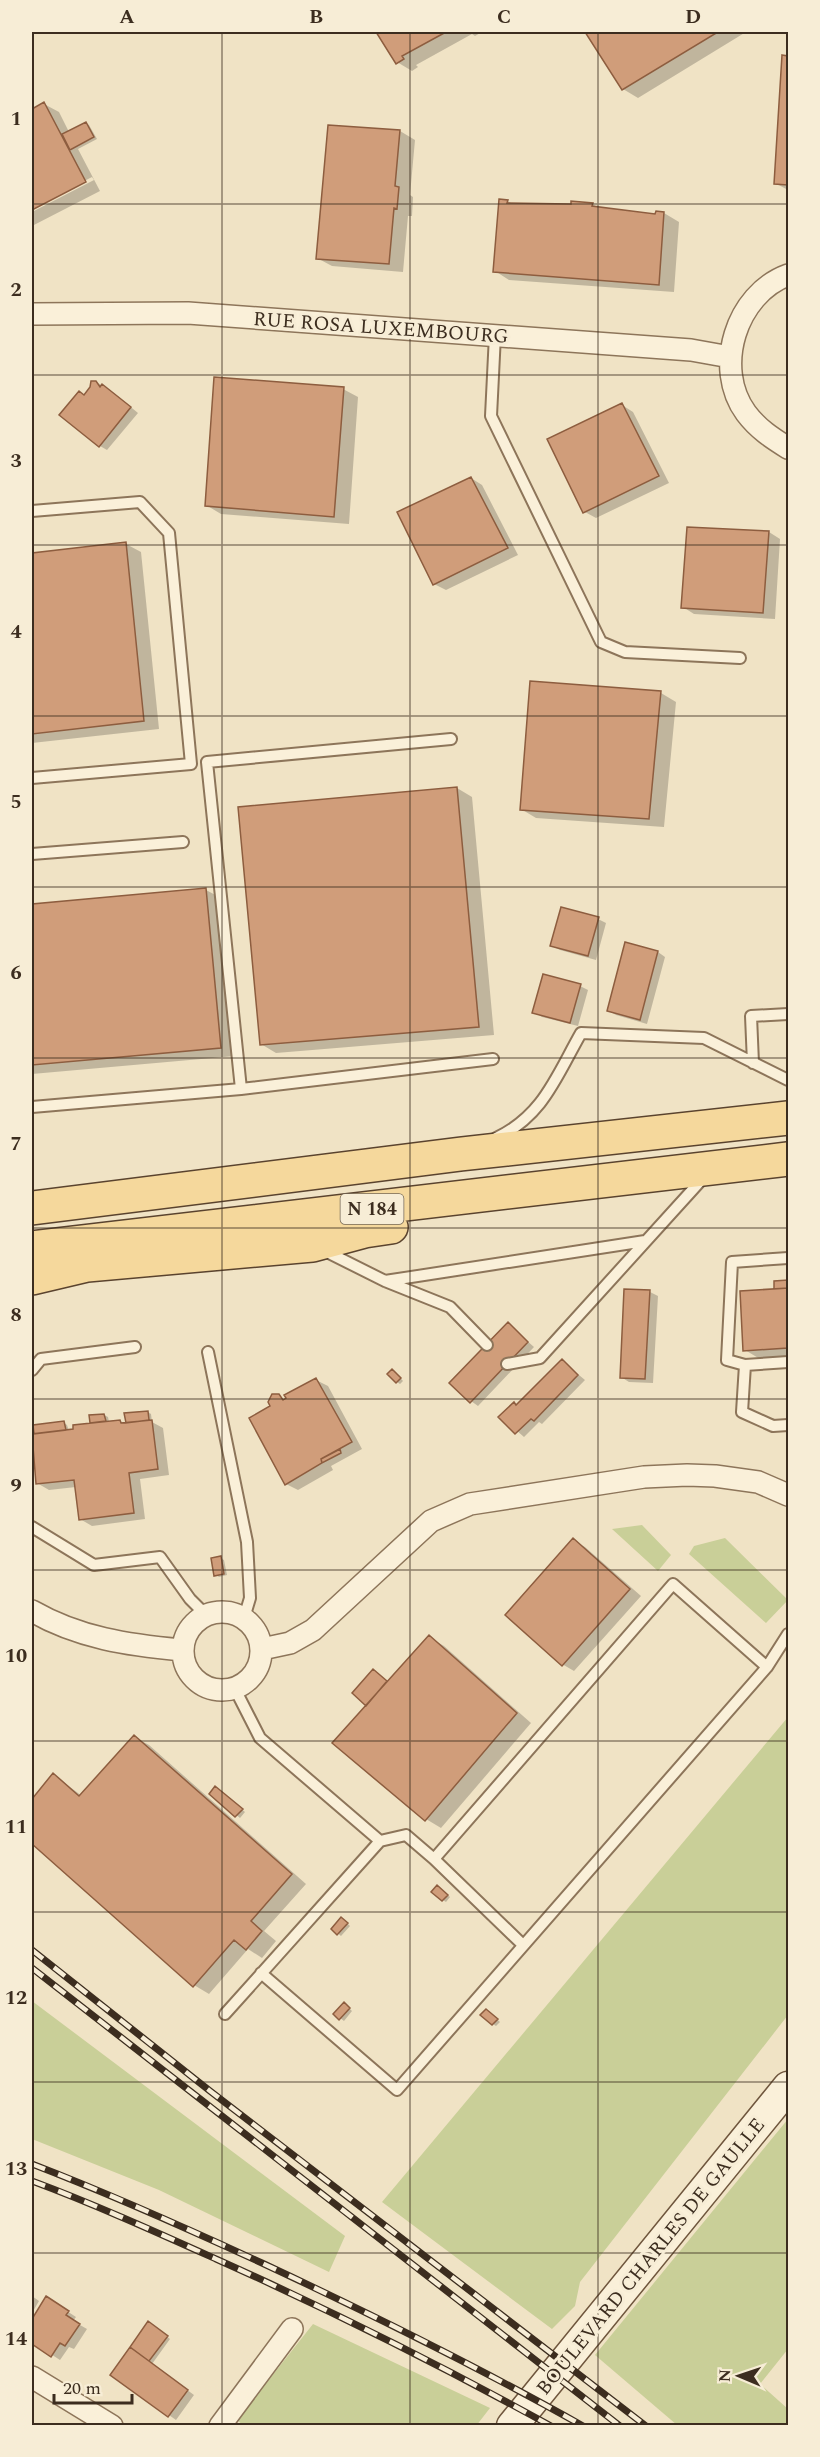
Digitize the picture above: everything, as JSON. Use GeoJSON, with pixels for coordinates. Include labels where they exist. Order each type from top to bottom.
{"type":"FeatureCollection","features":[{"type":"Feature","properties":{"kind":"main road","name":"N 184"},"geometry":{"type":"LineString","coordinates":[[33,1207],[461,1154],[789,1118]]}},
{"type":"Feature","properties":{"kind":"main road","name":"N 184"},"geometry":{"type":"LineString","coordinates":[[32,1248],[789,1159]]}},
{"type":"Feature","properties":{"kind":"main road"},"geometry":{"type":"LineString","coordinates":[[32,1278],[87,1266],[312,1245],[364,1230],[602,1200],[627,1178]]}},
{"type":"Feature","properties":{"kind":"main road","name":"BOULEVARD CHARLES DE GAULLE"},"geometry":{"type":"LineString","coordinates":[[512,2426],[789,2087]]}},
{"type":"Feature","properties":{"kind":"street"},"geometry":{"type":"LineString","coordinates":[[789,275],[778,279],[753,299],[737,326],[730,357],[734,386],[745,412],[764,434],[789,448]]}},
{"type":"Feature","properties":{"kind":"street","name":"RUE ROSA LUXEMBOURG"},"geometry":{"type":"LineString","coordinates":[[32,314],[188,314],[691,350],[730,357]]}},
{"type":"Feature","properties":{"kind":"street"},"geometry":{"type":"LineString","coordinates":[[262,1649],[290,1643],[313,1630],[431,1521],[470,1504],[608,1482],[665,1476],[714,1476],[758,1482],[789,1496]]}},
{"type":"Feature","properties":{"kind":"street"},"geometry":{"type":"LineString","coordinates":[[32,1611],[55,1624],[104,1640],[183,1650]]}},
{"type":"Feature","properties":{"kind":"street"},"geometry":{"type":"LineString","coordinates":[[225,1612],[244,1618],[253,1626],[262,1649],[255,1674],[235,1689],[222,1691],[209,1689],[198,1683],[189,1674],[184,1662],[184,1639],[189,1629],[206,1615],[225,1612]]}},
{"type":"Feature","properties":{"kind":"street"},"geometry":{"type":"LineString","coordinates":[[220,2426],[292,2329]]}},
{"type":"Feature","properties":{"kind":"street"},"geometry":{"type":"LineString","coordinates":[[32,2377],[112,2426]]}},
{"type":"Feature","properties":{"kind":"lane"},"geometry":{"type":"LineString","coordinates":[[495,335],[490,416],[601,642],[625,652],[740,658]]}},
{"type":"Feature","properties":{"kind":"lane"},"geometry":{"type":"LineString","coordinates":[[32,511],[140,502],[169,533],[191,764]]}},
{"type":"Feature","properties":{"kind":"lane"},"geometry":{"type":"LineString","coordinates":[[32,778],[451,739]]}},
{"type":"Feature","properties":{"kind":"lane"},"geometry":{"type":"LineString","coordinates":[[207,762],[241,1089]]}},
{"type":"Feature","properties":{"kind":"lane"},"geometry":{"type":"LineString","coordinates":[[32,854],[183,842]]}},
{"type":"Feature","properties":{"kind":"lane"},"geometry":{"type":"LineString","coordinates":[[753,1063],[751,1016],[789,1014]]}},
{"type":"Feature","properties":{"kind":"lane"},"geometry":{"type":"LineString","coordinates":[[461,1154],[516,1129],[537,1109],[581,1033],[704,1038],[789,1080]]}},
{"type":"Feature","properties":{"kind":"lane"},"geometry":{"type":"LineString","coordinates":[[32,1107],[241,1089],[493,1059]]}},
{"type":"Feature","properties":{"kind":"lane"},"geometry":{"type":"LineString","coordinates":[[507,1364],[540,1358],[713,1167]]}},
{"type":"Feature","properties":{"kind":"lane"},"geometry":{"type":"LineString","coordinates":[[385,1281],[645,1241]]}},
{"type":"Feature","properties":{"kind":"lane"},"geometry":{"type":"LineString","coordinates":[[312,1245],[385,1281],[450,1307],[487,1344]]}},
{"type":"Feature","properties":{"kind":"lane"},"geometry":{"type":"LineString","coordinates":[[789,1258],[732,1262],[727,1360],[745,1365],[789,1362]]}},
{"type":"Feature","properties":{"kind":"lane"},"geometry":{"type":"LineString","coordinates":[[32,1370],[41,1359],[135,1347]]}},
{"type":"Feature","properties":{"kind":"lane"},"geometry":{"type":"LineString","coordinates":[[208,1352],[247,1542],[250,1598],[244,1618]]}},
{"type":"Feature","properties":{"kind":"lane"},"geometry":{"type":"LineString","coordinates":[[745,1365],[742,1412],[773,1426],[789,1425]]}},
{"type":"Feature","properties":{"kind":"lane"},"geometry":{"type":"LineString","coordinates":[[32,1527],[94,1566],[160,1557],[190,1599],[206,1615]]}},
{"type":"Feature","properties":{"kind":"lane"},"geometry":{"type":"LineString","coordinates":[[434,1859],[673,1584],[766,1667]]}},
{"type":"Feature","properties":{"kind":"lane"},"geometry":{"type":"LineString","coordinates":[[261,1973],[397,2090],[766,1667],[789,1634]]}},
{"type":"Feature","properties":{"kind":"lane"},"geometry":{"type":"LineString","coordinates":[[235,1689],[260,1738],[355,1822],[380,1841]]}},
{"type":"Feature","properties":{"kind":"lane"},"geometry":{"type":"LineString","coordinates":[[225,2014],[380,1841],[406,1835],[523,1945]]}},
{"type":"Feature","properties":{"kind":"green space"},"geometry":{"type":"Polygon","coordinates":[[[642,1525],[671,1555],[658,1571],[612,1529],[642,1525]]]}},
{"type":"Feature","properties":{"kind":"green space"},"geometry":{"type":"Polygon","coordinates":[[[725,1538],[788,1600],[766,1623],[689,1554],[694,1546],[725,1538]]]}},
{"type":"Feature","properties":{"kind":"green space"},"geometry":{"type":"Polygon","coordinates":[[[788,1717],[788,2015],[580,2282],[575,2306],[552,2329],[382,2202],[788,1717]]]}},
{"type":"Feature","properties":{"kind":"green space"},"geometry":{"type":"Polygon","coordinates":[[[32,2001],[345,2236],[329,2272],[159,2190],[32,2139],[32,2001]]]}},
{"type":"Feature","properties":{"kind":"green space"},"geometry":{"type":"Polygon","coordinates":[[[788,2119],[788,2349],[760,2384],[788,2409],[788,2425],[677,2425],[595,2355],[788,2119]]]}},
{"type":"Feature","properties":{"kind":"green space"},"geometry":{"type":"Polygon","coordinates":[[[313,2324],[490,2408],[476,2426],[244,2426],[237,2420],[313,2324]]]}},
{"type":"Feature","properties":{"kind":"building"},"geometry":{"type":"Polygon","coordinates":[[[376,32],[446,32],[402,56],[404,59],[396,64],[376,32]]]}},
{"type":"Feature","properties":{"kind":"building"},"geometry":{"type":"Polygon","coordinates":[[[585,32],[718,32],[622,90],[585,32]]]}},
{"type":"Feature","properties":{"kind":"building"},"geometry":{"type":"Polygon","coordinates":[[[782,55],[788,56],[788,185],[774,184],[782,55]]]}},
{"type":"Feature","properties":{"kind":"building"},"geometry":{"type":"Polygon","coordinates":[[[44,102],[86,182],[32,210],[32,109],[44,102]]]}},
{"type":"Feature","properties":{"kind":"building"},"geometry":{"type":"Polygon","coordinates":[[[86,122],[94,137],[70,150],[62,134],[86,122]]]}},
{"type":"Feature","properties":{"kind":"building"},"geometry":{"type":"Polygon","coordinates":[[[328,125],[400,130],[395,186],[399,187],[397,209],[394,208],[389,264],[316,259],[328,125]]]}},
{"type":"Feature","properties":{"kind":"building"},"geometry":{"type":"Polygon","coordinates":[[[499,199],[508,200],[507,203],[571,204],[571,201],[655,214],[656,211],[664,212],[659,285],[493,272],[499,199]]]}},
{"type":"Feature","properties":{"kind":"building"},"geometry":{"type":"Polygon","coordinates":[[[214,377],[344,387],[334,517],[205,506],[214,377]]]}},
{"type":"Feature","properties":{"kind":"building"},"geometry":{"type":"Polygon","coordinates":[[[91,381],[96,381],[100,387],[102,384],[131,407],[99,447],[59,415],[79,391],[84,395],[91,381]]]}},
{"type":"Feature","properties":{"kind":"building"},"geometry":{"type":"Polygon","coordinates":[[[622,403],[659,476],[583,513],[547,439],[622,403]]]}},
{"type":"Feature","properties":{"kind":"building"},"geometry":{"type":"Polygon","coordinates":[[[471,477],[508,548],[433,585],[397,512],[471,477]]]}},
{"type":"Feature","properties":{"kind":"building"},"geometry":{"type":"Polygon","coordinates":[[[687,527],[769,531],[763,613],[681,608],[687,527]]]}},
{"type":"Feature","properties":{"kind":"building"},"geometry":{"type":"Polygon","coordinates":[[[126,542],[144,721],[32,734],[32,553],[126,542]]]}},
{"type":"Feature","properties":{"kind":"building"},"geometry":{"type":"Polygon","coordinates":[[[530,681],[661,691],[649,819],[520,810],[530,681]]]}},
{"type":"Feature","properties":{"kind":"building"},"geometry":{"type":"Polygon","coordinates":[[[457,787],[479,1027],[260,1045],[238,807],[457,787]]]}},
{"type":"Feature","properties":{"kind":"building"},"geometry":{"type":"Polygon","coordinates":[[[206,888],[221,1048],[32,1065],[32,904],[206,888]]]}},
{"type":"Feature","properties":{"kind":"building"},"geometry":{"type":"Polygon","coordinates":[[[561,907],[599,917],[588,956],[550,946],[561,907]]]}},
{"type":"Feature","properties":{"kind":"building"},"geometry":{"type":"Polygon","coordinates":[[[625,942],[658,951],[640,1020],[607,1011],[625,942]]]}},
{"type":"Feature","properties":{"kind":"building"},"geometry":{"type":"Polygon","coordinates":[[[543,974],[581,984],[570,1023],[532,1013],[543,974]]]}},
{"type":"Feature","properties":{"kind":"building"},"geometry":{"type":"Polygon","coordinates":[[[788,1280],[788,1288],[774,1289],[774,1281],[788,1280]]]}},
{"type":"Feature","properties":{"kind":"building"},"geometry":{"type":"Polygon","coordinates":[[[788,1288],[788,1348],[743,1351],[740,1291],[788,1288]]]}},
{"type":"Feature","properties":{"kind":"building"},"geometry":{"type":"Polygon","coordinates":[[[624,1289],[650,1290],[645,1379],[620,1378],[624,1289]]]}},
{"type":"Feature","properties":{"kind":"building"},"geometry":{"type":"Polygon","coordinates":[[[508,1322],[528,1342],[470,1403],[449,1383],[508,1322]]]}},
{"type":"Feature","properties":{"kind":"building"},"geometry":{"type":"Polygon","coordinates":[[[562,1359],[578,1375],[534,1421],[531,1419],[515,1434],[498,1417],[514,1402],[516,1405],[562,1359]]]}},
{"type":"Feature","properties":{"kind":"building"},"geometry":{"type":"Polygon","coordinates":[[[392,1369],[401,1378],[396,1383],[387,1374],[392,1369]]]}},
{"type":"Feature","properties":{"kind":"building"},"geometry":{"type":"Polygon","coordinates":[[[316,1378],[352,1442],[321,1459],[322,1463],[285,1485],[249,1418],[270,1406],[268,1402],[272,1394],[279,1394],[283,1400],[286,1398],[284,1395],[316,1378]]]}},
{"type":"Feature","properties":{"kind":"building"},"geometry":{"type":"Polygon","coordinates":[[[148,1411],[149,1420],[126,1423],[124,1413],[148,1411]]]}},
{"type":"Feature","properties":{"kind":"building"},"geometry":{"type":"Polygon","coordinates":[[[104,1414],[106,1421],[90,1423],[89,1415],[104,1414]]]}},
{"type":"Feature","properties":{"kind":"building"},"geometry":{"type":"Polygon","coordinates":[[[120,1420],[121,1423],[152,1420],[158,1469],[129,1473],[134,1513],[79,1520],[74,1480],[36,1484],[32,1434],[73,1429],[73,1425],[120,1420]]]}},
{"type":"Feature","properties":{"kind":"building"},"geometry":{"type":"Polygon","coordinates":[[[64,1421],[66,1430],[34,1434],[33,1425],[64,1421]]]}},
{"type":"Feature","properties":{"kind":"building"},"geometry":{"type":"Polygon","coordinates":[[[340,1449],[341,1453],[322,1463],[321,1459],[340,1449]]]}},
{"type":"Feature","properties":{"kind":"building"},"geometry":{"type":"Polygon","coordinates":[[[573,1538],[630,1589],[562,1666],[505,1615],[573,1538]]]}},
{"type":"Feature","properties":{"kind":"building"},"geometry":{"type":"Polygon","coordinates":[[[221,1556],[224,1574],[214,1576],[211,1558],[221,1556]]]}},
{"type":"Feature","properties":{"kind":"building"},"geometry":{"type":"Polygon","coordinates":[[[429,1635],[517,1713],[425,1821],[332,1743],[429,1635]]]}},
{"type":"Feature","properties":{"kind":"building"},"geometry":{"type":"Polygon","coordinates":[[[373,1669],[387,1681],[366,1706],[352,1693],[373,1669]]]}},
{"type":"Feature","properties":{"kind":"building"},"geometry":{"type":"Polygon","coordinates":[[[134,1735],[292,1874],[251,1921],[262,1931],[246,1950],[234,1940],[193,1987],[32,1844],[32,1799],[53,1773],[79,1796],[134,1735]]]}},
{"type":"Feature","properties":{"kind":"building"},"geometry":{"type":"Polygon","coordinates":[[[215,1786],[243,1809],[235,1817],[209,1794],[215,1786]]]}},
{"type":"Feature","properties":{"kind":"building"},"geometry":{"type":"Polygon","coordinates":[[[437,1885],[448,1895],[442,1901],[431,1892],[437,1885]]]}},
{"type":"Feature","properties":{"kind":"building"},"geometry":{"type":"Polygon","coordinates":[[[341,1917],[348,1923],[337,1935],[331,1929],[341,1917]]]}},
{"type":"Feature","properties":{"kind":"building"},"geometry":{"type":"Polygon","coordinates":[[[344,2002],[350,2008],[339,2020],[333,2014],[344,2002]]]}},
{"type":"Feature","properties":{"kind":"building"},"geometry":{"type":"Polygon","coordinates":[[[486,2009],[498,2019],[492,2025],[480,2015],[486,2009]]]}},
{"type":"Feature","properties":{"kind":"building"},"geometry":{"type":"Polygon","coordinates":[[[46,2296],[69,2311],[66,2315],[80,2324],[65,2346],[60,2343],[51,2357],[32,2344],[32,2319],[46,2296]]]}},
{"type":"Feature","properties":{"kind":"building"},"geometry":{"type":"Polygon","coordinates":[[[148,2321],[168,2336],[149,2361],[130,2347],[148,2321]]]}},
{"type":"Feature","properties":{"kind":"building"},"geometry":{"type":"Polygon","coordinates":[[[130,2347],[188,2390],[168,2417],[110,2375],[130,2347]]]}},
{"type":"Feature","properties":{"kind":"railway"},"geometry":{"type":"LineString","coordinates":[[32,1950],[210,2091],[646,2426]]}},
{"type":"Feature","properties":{"kind":"railway"},"geometry":{"type":"LineString","coordinates":[[32,1968],[620,2426]]}},
{"type":"Feature","properties":{"kind":"railway"},"geometry":{"type":"LineString","coordinates":[[32,2164],[148,2212],[303,2282],[464,2362],[583,2426]]}},
{"type":"Feature","properties":{"kind":"railway"},"geometry":{"type":"LineString","coordinates":[[32,2181],[125,2218],[301,2298],[427,2360],[551,2426]]}}]}
